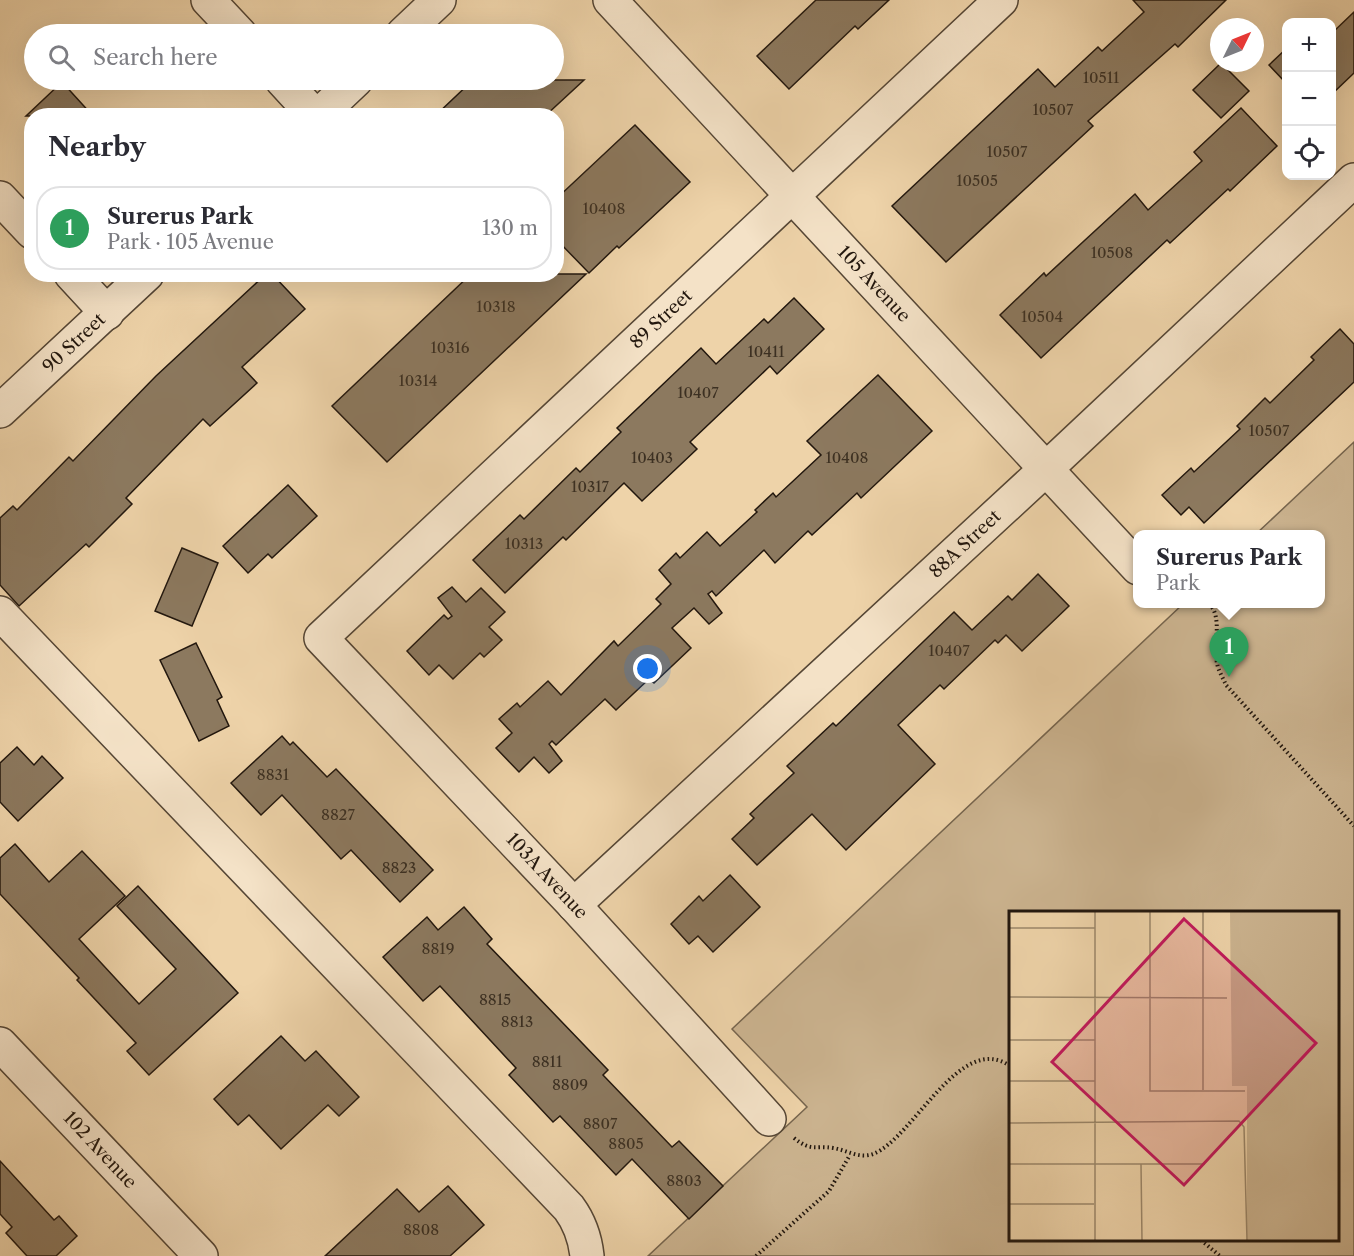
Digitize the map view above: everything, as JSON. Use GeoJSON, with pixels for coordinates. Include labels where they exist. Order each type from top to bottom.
{"type":"FeatureCollection","features":[{"type":"Feature","properties":{"kind":"street"},"geometry":{"type":"LineString","coordinates":[[208,0],[231,24]]}},
{"type":"Feature","properties":{"kind":"street"},"geometry":{"type":"LineString","coordinates":[[414,24],[439,0]]}},
{"type":"Feature","properties":{"kind":"street","name":"105 Avenue"},"geometry":{"type":"LineString","coordinates":[[610,0],[1133,564]]}},
{"type":"Feature","properties":{"kind":"street","name":"89 Street"},"geometry":{"type":"LineString","coordinates":[[321,638],[1002,0]]}},
{"type":"Feature","properties":{"kind":"street"},"geometry":{"type":"LineString","coordinates":[[292,90],[309,108]]}},
{"type":"Feature","properties":{"kind":"street"},"geometry":{"type":"LineString","coordinates":[[326,108],[345,90]]}},
{"type":"Feature","properties":{"kind":"street","name":"88A Street"},"geometry":{"type":"LineString","coordinates":[[574,905],[1046,469],[1354,180]]}},
{"type":"Feature","properties":{"kind":"street"},"geometry":{"type":"LineString","coordinates":[[0,198],[24,224]]}},
{"type":"Feature","properties":{"kind":"street"},"geometry":{"type":"LineString","coordinates":[[78,282],[106,313]]}},
{"type":"Feature","properties":{"kind":"street","name":"90 Street"},"geometry":{"type":"LineString","coordinates":[[0,411],[139,282]]}},
{"type":"Feature","properties":{"kind":"street"},"geometry":{"type":"LineString","coordinates":[[0,613],[568,1208],[578,1221],[586,1253]]}},
{"type":"Feature","properties":{"kind":"street","name":"103A Avenue"},"geometry":{"type":"LineString","coordinates":[[321,638],[574,905],[769,1119]]}},
{"type":"Feature","properties":{"kind":"street","name":"102 Avenue"},"geometry":{"type":"LineString","coordinates":[[0,1044],[201,1256]]}},
{"type":"Feature","properties":{"kind":"path"},"geometry":{"type":"LineString","coordinates":[[1214,608],[1218,625],[1215,644],[1217,664],[1226,685],[1354,826]]}},
{"type":"Feature","properties":{"kind":"path"},"geometry":{"type":"LineString","coordinates":[[769,1119],[806,1147],[835,1148],[850,1155],[872,1155],[890,1145],[961,1070],[982,1058],[1003,1061],[1009,1065]]}},
{"type":"Feature","properties":{"kind":"path"},"geometry":{"type":"LineString","coordinates":[[756,1256],[829,1191],[850,1155]]}},
{"type":"Feature","properties":{"kind":"path"},"geometry":{"type":"LineString","coordinates":[[1203,1241],[1220,1256]]}},
{"type":"Feature","properties":{"kind":"shaded area"},"geometry":{"type":"Polygon","coordinates":[[[1354,442],[1354,1256],[648,1256],[807,1107],[732,1029],[1179,608],[1325,608],[1325,530],[1260,530],[1354,442]]]}},
{"type":"Feature","properties":{"kind":"building"},"geometry":{"type":"Polygon","coordinates":[[[816,0],[889,0],[858,29],[855,26],[789,89],[757,56],[816,0]]]}},
{"type":"Feature","properties":{"kind":"building"},"geometry":{"type":"Polygon","coordinates":[[[1133,0],[1226,0],[1178,47],[1175,44],[1088,121],[1093,126],[946,262],[892,206],[1038,69],[1055,87],[1098,47],[1102,51],[1144,12],[1133,0]]]}},
{"type":"Feature","properties":{"kind":"building"},"geometry":{"type":"Polygon","coordinates":[[[1354,12],[1354,73],[1336,90],[1336,72],[1336,29],[1354,12]]]}},
{"type":"Feature","properties":{"kind":"building"},"geometry":{"type":"Polygon","coordinates":[[[1282,53],[1282,79],[1269,65],[1282,53]]]}},
{"type":"Feature","properties":{"kind":"building"},"geometry":{"type":"Polygon","coordinates":[[[1212,72],[1230,72],[1249,91],[1221,118],[1193,90],[1212,72]]]}},
{"type":"Feature","properties":{"kind":"building"},"geometry":{"type":"Polygon","coordinates":[[[564,80],[584,80],[554,108],[443,108],[462,90],[564,90],[564,80]]]}},
{"type":"Feature","properties":{"kind":"building"},"geometry":{"type":"Polygon","coordinates":[[[54,90],[69,90],[86,108],[34,108],[54,90]]]}},
{"type":"Feature","properties":{"kind":"building"},"geometry":{"type":"Polygon","coordinates":[[[1241,108],[1277,146],[1170,243],[1167,240],[1041,358],[1000,315],[1044,273],[1046,276],[1135,194],[1148,210],[1202,161],[1194,152],[1241,108]]]}},
{"type":"Feature","properties":{"kind":"building"},"geometry":{"type":"Polygon","coordinates":[[[635,125],[690,182],[589,273],[564,247],[564,192],[635,125]]]}},
{"type":"Feature","properties":{"kind":"building"},"geometry":{"type":"Polygon","coordinates":[[[564,274],[586,274],[387,462],[332,406],[463,282],[564,282],[564,274]]]}},
{"type":"Feature","properties":{"kind":"building"},"geometry":{"type":"Polygon","coordinates":[[[257,282],[280,282],[305,309],[242,367],[257,383],[210,426],[203,419],[126,498],[132,504],[89,547],[86,544],[19,606],[0,585],[0,518],[13,506],[17,510],[69,457],[73,461],[156,376],[257,282]]]}},
{"type":"Feature","properties":{"kind":"building"},"geometry":{"type":"Polygon","coordinates":[[[794,298],[824,329],[777,374],[770,366],[690,442],[697,449],[642,501],[624,483],[566,540],[563,537],[505,593],[473,560],[520,515],[524,519],[576,468],[580,472],[621,432],[617,428],[701,348],[716,364],[764,319],[768,323],[794,298]]]}},
{"type":"Feature","properties":{"kind":"building"},"geometry":{"type":"Polygon","coordinates":[[[1340,329],[1354,344],[1354,382],[1204,523],[1189,507],[1181,515],[1162,495],[1191,468],[1194,472],[1240,429],[1237,426],[1265,398],[1270,403],[1314,360],[1311,357],[1340,329]]]}},
{"type":"Feature","properties":{"kind":"building"},"geometry":{"type":"Polygon","coordinates":[[[878,375],[932,431],[861,498],[857,493],[812,535],[808,531],[775,563],[764,550],[716,596],[712,591],[708,594],[722,613],[709,624],[694,608],[672,628],[691,648],[654,683],[649,679],[616,710],[605,699],[556,745],[552,741],[549,744],[562,761],[549,773],[534,757],[519,772],[496,748],[512,733],[499,719],[517,703],[520,707],[548,681],[561,695],[614,641],[618,646],[661,604],[656,599],[671,584],[659,570],[676,553],[680,558],[707,532],[720,546],[757,512],[755,510],[773,493],[776,497],[821,455],[807,441],[878,375]]]}},
{"type":"Feature","properties":{"kind":"building"},"geometry":{"type":"Polygon","coordinates":[[[288,485],[317,516],[272,558],[268,554],[248,573],[223,546],[288,485]]]}},
{"type":"Feature","properties":{"kind":"building"},"geometry":{"type":"Polygon","coordinates":[[[182,548],[218,563],[192,626],[155,611],[182,548]]]}},
{"type":"Feature","properties":{"kind":"building"},"geometry":{"type":"Polygon","coordinates":[[[1038,574],[1069,606],[1022,651],[1006,635],[998,643],[995,640],[944,689],[940,685],[898,725],[935,764],[846,850],[812,814],[757,865],[732,839],[754,818],[750,814],[794,773],[787,766],[833,723],[836,726],[954,612],[972,630],[1008,596],[1012,600],[1038,574]]]}},
{"type":"Feature","properties":{"kind":"building"},"geometry":{"type":"Polygon","coordinates":[[[452,587],[466,602],[481,588],[505,612],[489,627],[502,640],[484,657],[480,653],[453,679],[439,665],[429,675],[407,651],[444,615],[448,619],[452,616],[438,598],[452,587]]]}},
{"type":"Feature","properties":{"kind":"building"},"geometry":{"type":"Polygon","coordinates":[[[196,643],[222,697],[217,700],[229,726],[199,741],[160,660],[196,643]]]}},
{"type":"Feature","properties":{"kind":"building"},"geometry":{"type":"Polygon","coordinates":[[[282,736],[290,745],[293,742],[327,777],[336,769],[433,870],[400,902],[351,850],[341,859],[282,795],[261,815],[231,783],[282,736]]]}},
{"type":"Feature","properties":{"kind":"building"},"geometry":{"type":"Polygon","coordinates":[[[17,747],[34,765],[42,756],[63,778],[18,821],[0,802],[0,763],[17,747]]]}},
{"type":"Feature","properties":{"kind":"building"},"geometry":{"type":"Polygon","coordinates":[[[15,844],[49,882],[82,851],[125,896],[79,939],[139,1004],[176,969],[117,906],[138,886],[238,993],[149,1075],[127,1051],[136,1043],[0,894],[0,858],[15,844]]]}},
{"type":"Feature","properties":{"kind":"building"},"geometry":{"type":"Polygon","coordinates":[[[730,875],[760,907],[713,952],[698,936],[689,944],[671,924],[699,896],[703,901],[730,875]]]}},
{"type":"Feature","properties":{"kind":"building"},"geometry":{"type":"Polygon","coordinates":[[[464,907],[492,939],[487,944],[608,1070],[603,1075],[672,1147],[679,1141],[723,1186],[689,1219],[632,1159],[616,1175],[560,1116],[553,1122],[509,1075],[516,1068],[440,986],[423,1001],[383,957],[427,917],[438,930],[464,907]]]}},
{"type":"Feature","properties":{"kind":"building"},"geometry":{"type":"Polygon","coordinates":[[[281,1036],[305,1061],[316,1051],[359,1097],[339,1116],[328,1105],[281,1149],[249,1115],[238,1125],[214,1099],[281,1036]]]}},
{"type":"Feature","properties":{"kind":"building"},"geometry":{"type":"Polygon","coordinates":[[[0,1161],[54,1220],[59,1216],[77,1236],[56,1256],[27,1256],[6,1233],[12,1227],[0,1214],[0,1161]]]}},
{"type":"Feature","properties":{"kind":"building"},"geometry":{"type":"Polygon","coordinates":[[[448,1186],[484,1225],[450,1256],[325,1256],[397,1189],[419,1212],[448,1186]]]}},
{"type":"Feature","properties":{"kind":"place","name":"Surerus Park"},"geometry":{"type":"Point","coordinates":[1229,677]}}]}
